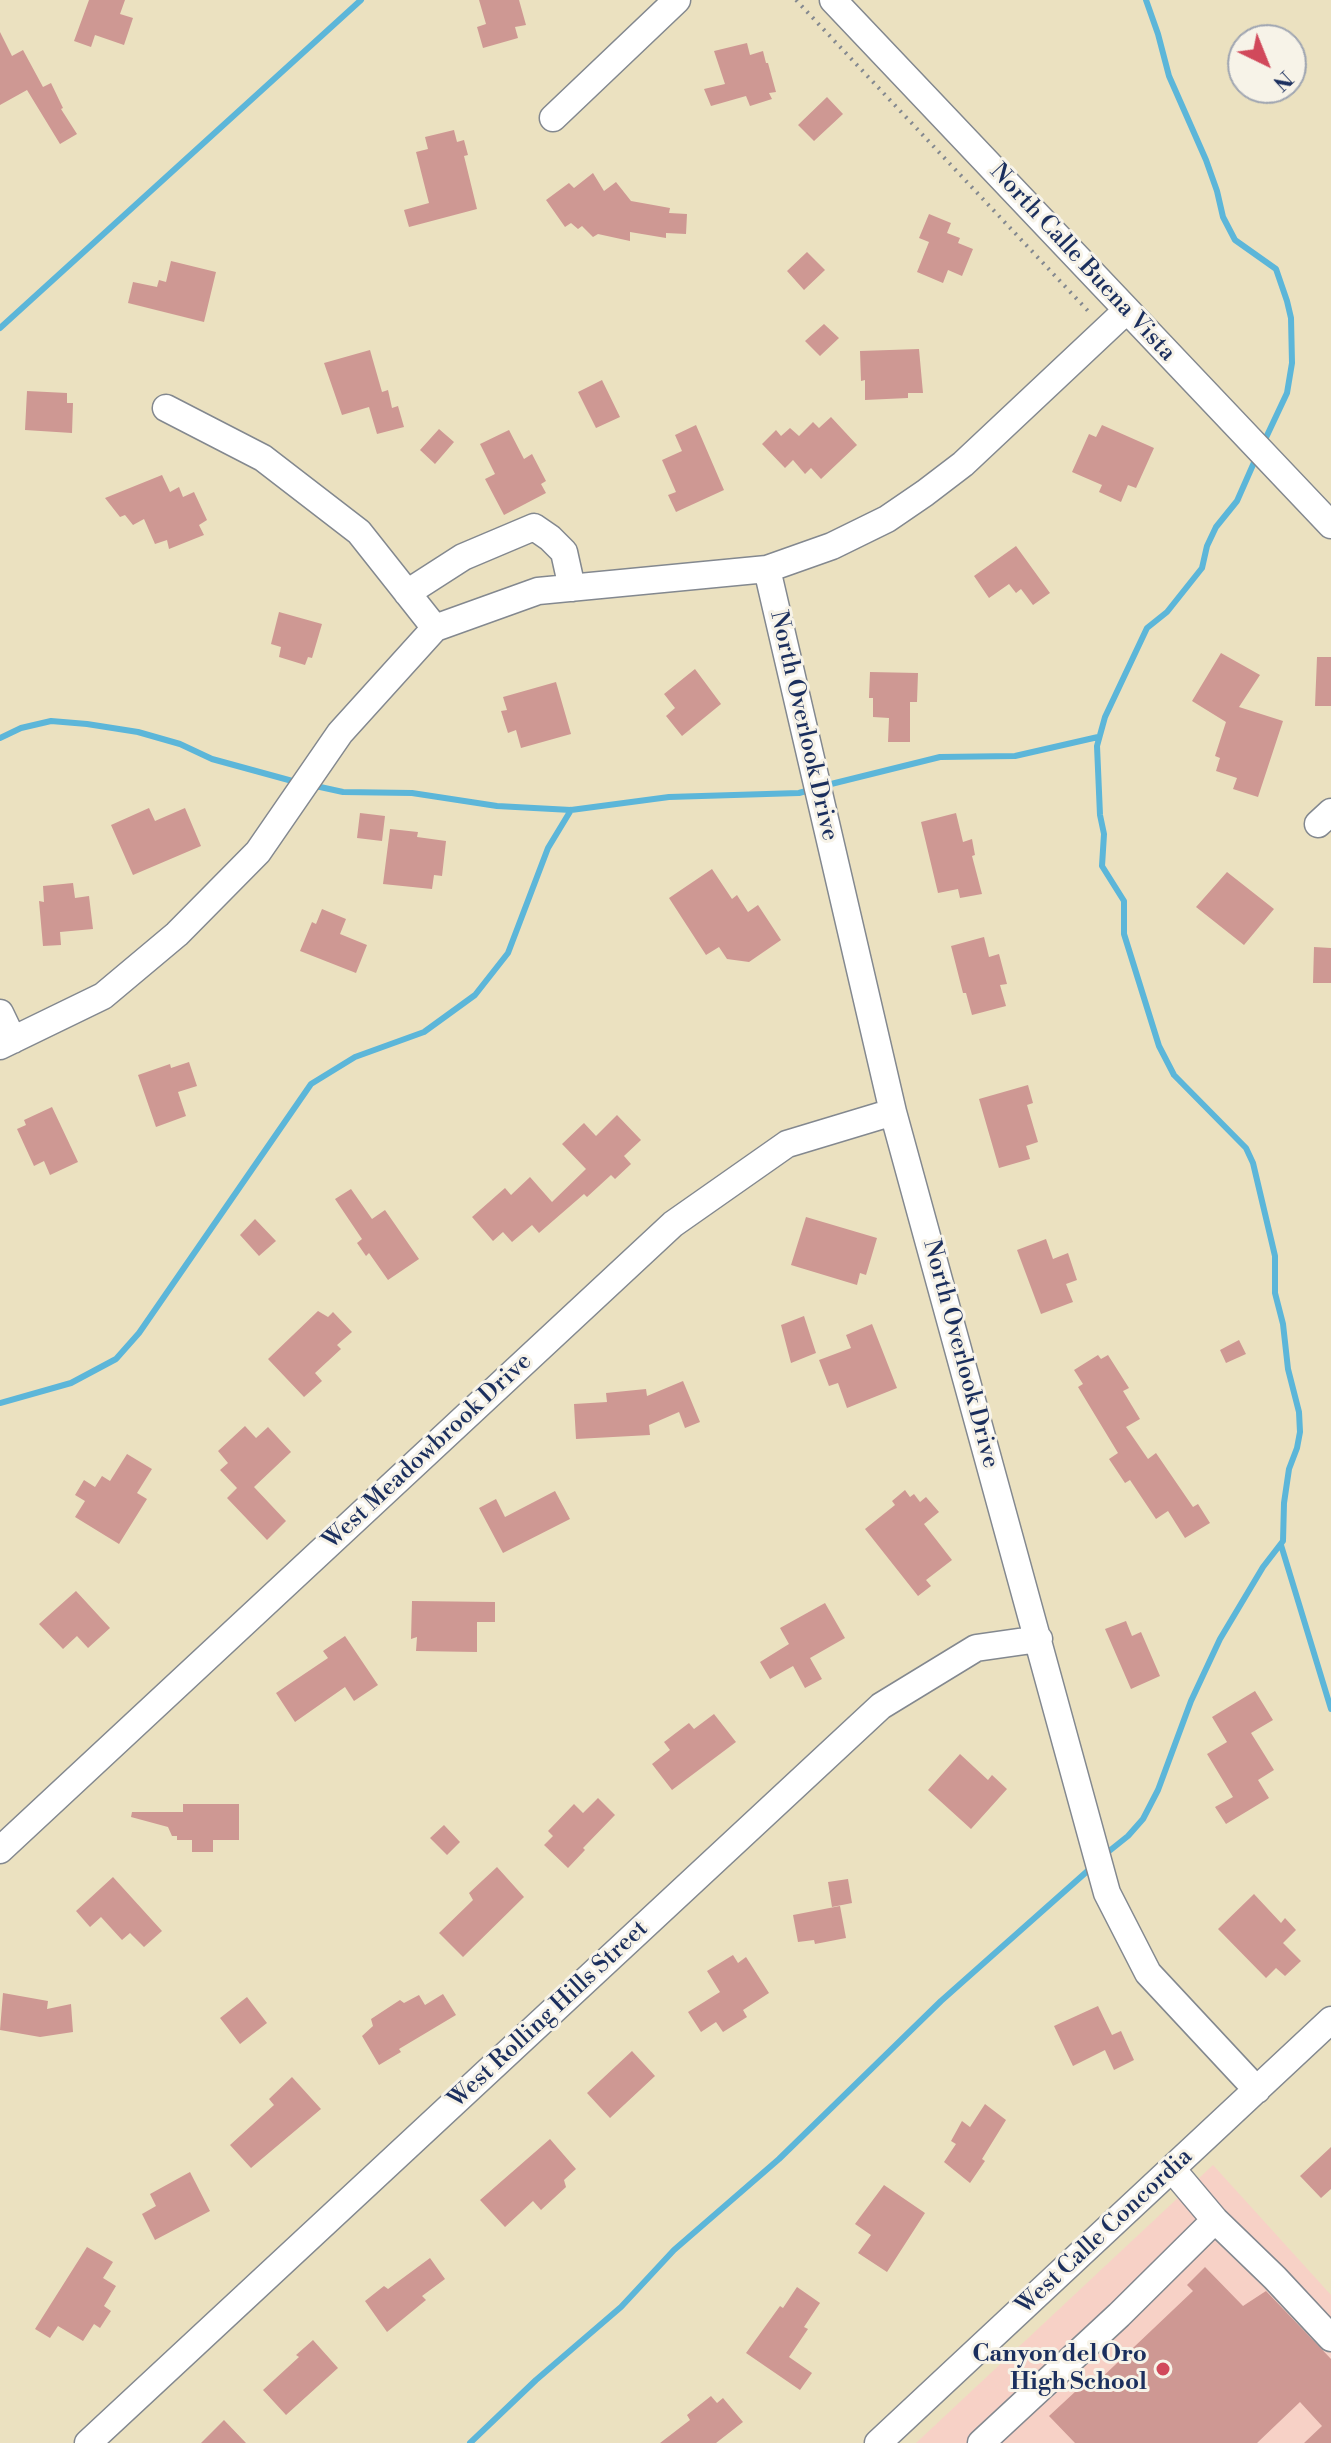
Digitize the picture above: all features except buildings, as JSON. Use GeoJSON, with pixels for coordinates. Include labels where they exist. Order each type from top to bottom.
{"type":"FeatureCollection","features":[{"type":"Feature","properties":{"kind":"street"},"geometry":{"type":"LineString","coordinates":[[553,118],[677,0]]}},
{"type":"Feature","properties":{"kind":"street","name":"North Calle Buena Vista"},"geometry":{"type":"LineString","coordinates":[[833,0],[1331,525]]}},
{"type":"Feature","properties":{"kind":"street"},"geometry":{"type":"LineString","coordinates":[[0,1013],[6,1043],[103,996],[177,934],[258,852],[340,733],[435,628],[538,591],[767,569],[832,546],[887,519],[963,464],[1127,310]]}},
{"type":"Feature","properties":{"kind":"street"},"geometry":{"type":"LineString","coordinates":[[166,408],[263,458],[359,532],[435,628]]}},
{"type":"Feature","properties":{"kind":"street"},"geometry":{"type":"LineString","coordinates":[[407,593],[463,557],[534,527],[564,552],[572,588]]}},
{"type":"Feature","properties":{"kind":"street","name":"North Overlook Drive"},"geometry":{"type":"LineString","coordinates":[[767,569],[893,1112],[1107,1893],[1148,1973],[1257,2090]]}},
{"type":"Feature","properties":{"kind":"street","name":"West Meadowbrook Drive"},"geometry":{"type":"LineString","coordinates":[[0,1850],[673,1224],[787,1144],[893,1112]]}},
{"type":"Feature","properties":{"kind":"street","name":"West Rolling Hills Street"},"geometry":{"type":"LineString","coordinates":[[88,2443],[881,1706],[976,1648],[1039,1639]]}},
{"type":"Feature","properties":{"kind":"street","name":"West Calle Concordia"},"geometry":{"type":"LineString","coordinates":[[878,2443],[1331,2020]]}},
{"type":"Feature","properties":{"kind":"street"},"geometry":{"type":"LineString","coordinates":[[1172,2169],[1215,2220],[1331,2338]]}},
{"type":"Feature","properties":{"kind":"street"},"geometry":{"type":"LineString","coordinates":[[981,2443],[1119,2315],[1215,2220]]}},
{"type":"Feature","properties":{"kind":"path"},"geometry":{"type":"LineString","coordinates":[[796,0],[1106,329]]}},
{"type":"Feature","properties":{"kind":"shaded area","name":"Canyon del Oro High School"},"geometry":{"type":"Polygon","coordinates":[[[1213,2165],[1331,2295],[1331,2443],[916,2443],[1213,2165]]]}},
{"type":"Feature","properties":{"kind":"waterway"},"geometry":{"type":"LineString","coordinates":[[0,328],[361,0]]}},
{"type":"Feature","properties":{"kind":"waterway"},"geometry":{"type":"LineString","coordinates":[[1146,0],[1169,76],[1206,160],[1223,217],[1235,240],[1276,269],[1287,301],[1291,318],[1292,363],[1287,393],[1263,444]]}},
{"type":"Feature","properties":{"kind":"waterway"},"geometry":{"type":"LineString","coordinates":[[1103,1856],[1143,1819],[1220,1639],[1263,1567],[1283,1541],[1289,1469],[1300,1432],[1299,1412],[1275,1293],[1275,1256],[1253,1163],[1246,1148],[1174,1075],[1159,1046],[1124,934],[1124,901],[1102,866],[1104,834],[1100,815],[1097,746],[1105,717],[1147,628],[1167,612],[1202,568],[1216,527],[1237,501],[1256,458]]}},
{"type":"Feature","properties":{"kind":"waterway"},"geometry":{"type":"LineString","coordinates":[[0,738],[21,728],[51,721],[87,724],[138,732],[180,744],[212,759],[296,782]]}},
{"type":"Feature","properties":{"kind":"waterway"},"geometry":{"type":"LineString","coordinates":[[823,786],[940,757],[1015,756],[1098,737]]}},
{"type":"Feature","properties":{"kind":"waterway"},"geometry":{"type":"LineString","coordinates":[[311,785],[343,792],[412,793],[497,806],[571,810],[669,797],[799,793],[813,789]]}},
{"type":"Feature","properties":{"kind":"waterway"},"geometry":{"type":"LineString","coordinates":[[0,1403],[71,1383],[116,1359],[139,1333],[311,1084],[355,1057],[424,1032],[475,995],[508,953],[548,848],[571,810]]}},
{"type":"Feature","properties":{"kind":"waterway"},"geometry":{"type":"LineString","coordinates":[[1281,1545],[1331,1709]]}},
{"type":"Feature","properties":{"kind":"waterway"},"geometry":{"type":"LineString","coordinates":[[470,2443],[536,2380],[621,2307],[674,2250],[779,2159],[941,2001],[1092,1867]]}},
{"type":"Feature","properties":{"kind":"place","name":"Canyon del Oro High School"},"geometry":{"type":"Point","coordinates":[1163,2369]}}]}
